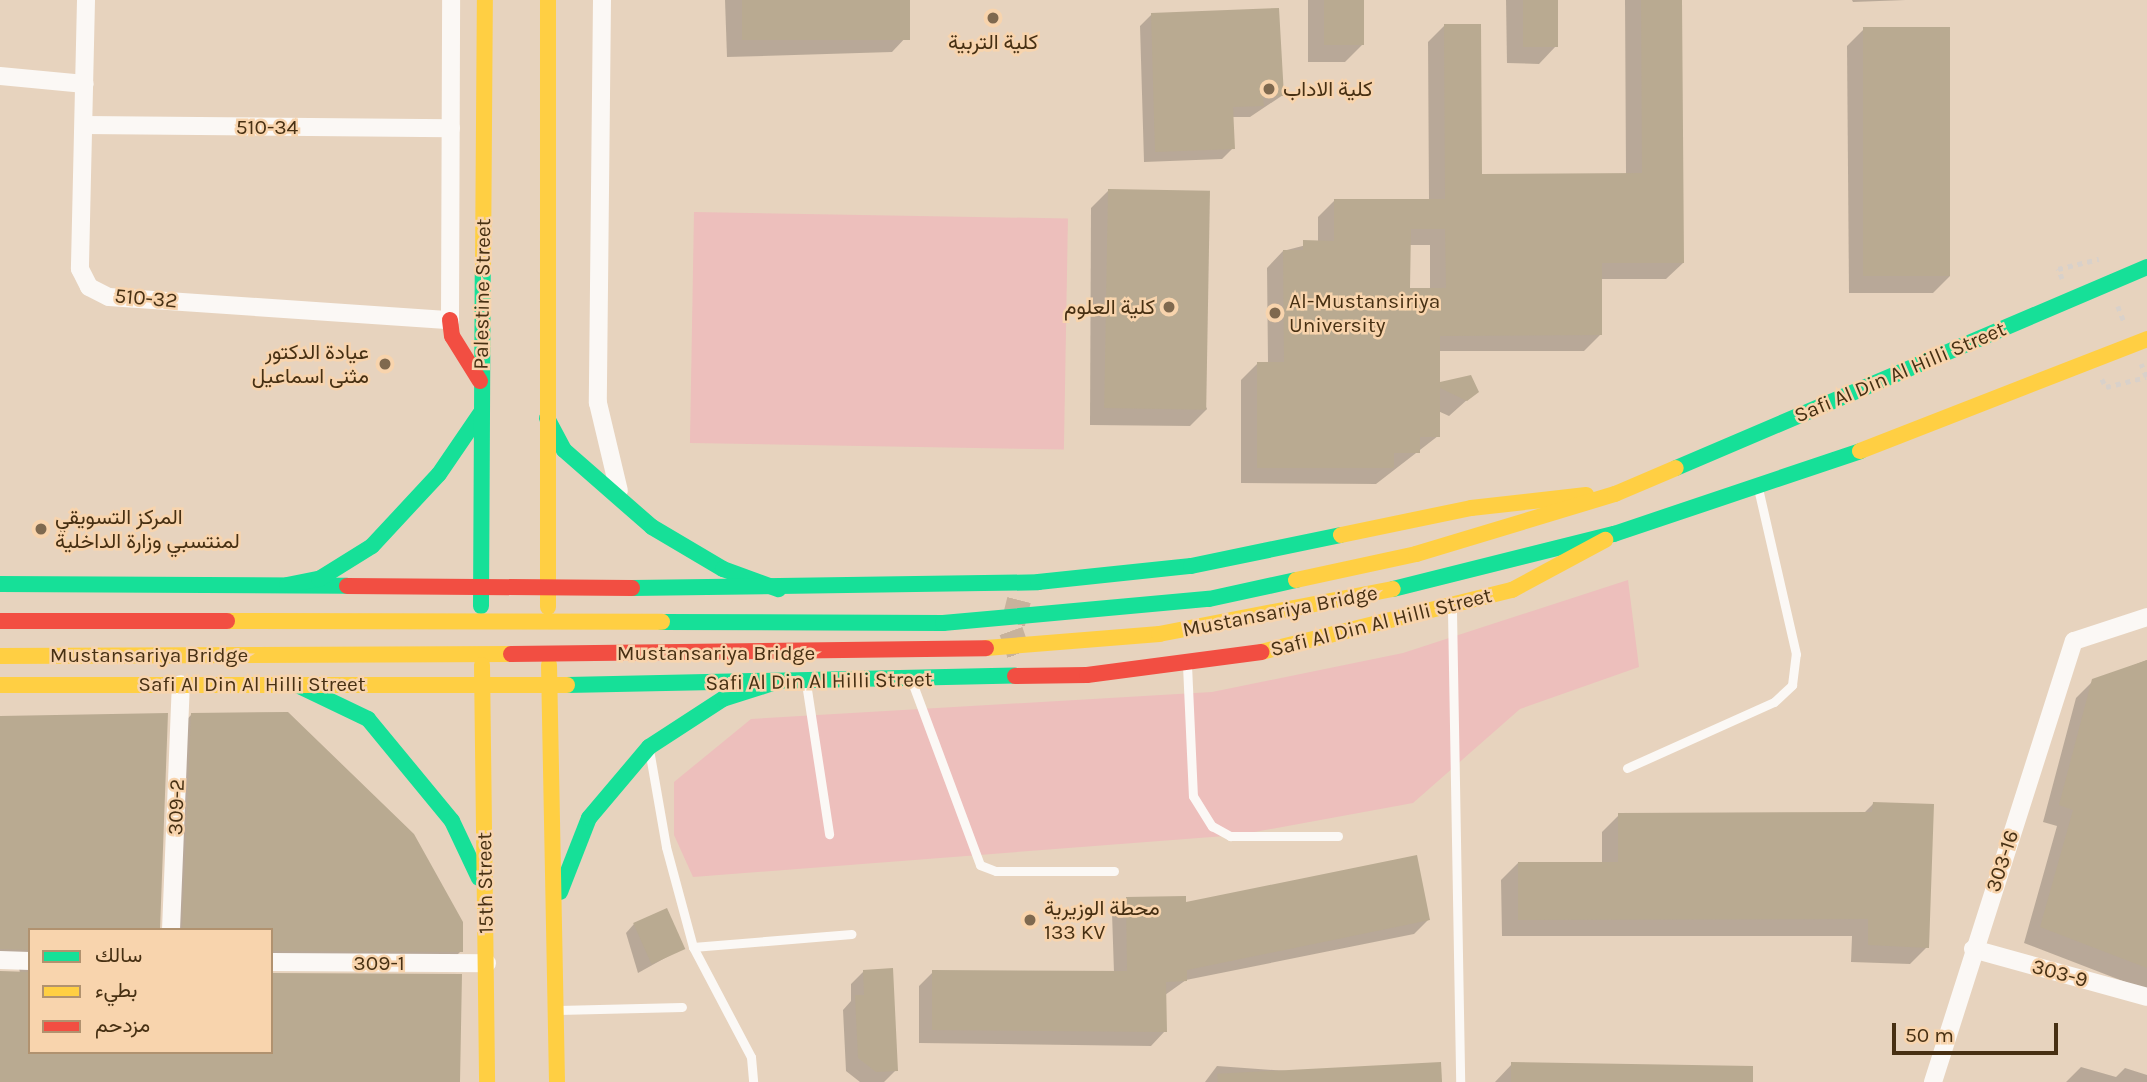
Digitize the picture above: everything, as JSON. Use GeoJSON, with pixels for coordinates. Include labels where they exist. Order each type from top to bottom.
{"type":"FeatureCollection","features":[{"type":"Feature","properties":{"kind":"main road","name":"Palestine Street"},"geometry":{"type":"LineString","coordinates":[[481,606],[480,414],[485,0]]}},
{"type":"Feature","properties":{"kind":"main road"},"geometry":{"type":"LineString","coordinates":[[548,0],[544,412],[548,607]]}},
{"type":"Feature","properties":{"kind":"main road","name":"Safi Al Din Al Hilli Street"},"geometry":{"type":"LineString","coordinates":[[1416,554],[1615,494],[2147,267]]}},
{"type":"Feature","properties":{"kind":"main road"},"geometry":{"type":"LineString","coordinates":[[450,320],[452,336],[481,381]]}},
{"type":"Feature","properties":{"kind":"main road","name":"Safi Al Din Al Hilli Street"},"geometry":{"type":"LineString","coordinates":[[1426,581],[1614,534],[1758,488],[2147,339]]}},
{"type":"Feature","properties":{"kind":"main road"},"geometry":{"type":"LineString","coordinates":[[544,412],[564,450],[624,504],[711,563],[778,589]]}},
{"type":"Feature","properties":{"kind":"main road"},"geometry":{"type":"LineString","coordinates":[[287,586],[319,579],[372,546],[439,474],[480,414]]}},
{"type":"Feature","properties":{"kind":"main road","name":"Safi Al Din Al Hilli Street"},"geometry":{"type":"LineString","coordinates":[[0,584],[778,589],[1038,582],[1191,566],[1471,508],[1615,494]]}},
{"type":"Feature","properties":{"kind":"main road","name":"Safi Al Din Al Hilli Street"},"geometry":{"type":"LineString","coordinates":[[0,685],[550,685],[1044,678],[1186,665],[1452,608],[1539,578],[1614,534]]}},
{"type":"Feature","properties":{"kind":"main road","name":"Mustansariya Bridge"},"geometry":{"type":"LineString","coordinates":[[0,621],[997,621],[1209,599],[1416,554]]}},
{"type":"Feature","properties":{"kind":"main road","name":"Mustansariya Bridge"},"geometry":{"type":"LineString","coordinates":[[0,656],[997,650],[1213,625],[1426,581]]}},
{"type":"Feature","properties":{"kind":"main road"},"geometry":{"type":"LineString","coordinates":[[1019,600],[1038,582]]}},
{"type":"Feature","properties":{"kind":"main road"},"geometry":{"type":"LineString","coordinates":[[1021,660],[1044,678]]}},
{"type":"Feature","properties":{"kind":"main road"},"geometry":{"type":"LineString","coordinates":[[549,665],[557,1082]]}},
{"type":"Feature","properties":{"kind":"main road","name":"15th Street"},"geometry":{"type":"LineString","coordinates":[[482,666],[487,1082]]}},
{"type":"Feature","properties":{"kind":"main road"},"geometry":{"type":"LineString","coordinates":[[555,908],[589,818],[649,747],[723,699],[779,681]]}},
{"type":"Feature","properties":{"kind":"main road"},"geometry":{"type":"LineString","coordinates":[[295,684],[368,719],[396,750],[476,863],[484,906]]}},
{"type":"Feature","properties":{"kind":"street","name":"510-32"},"geometry":{"type":"LineString","coordinates":[[86,0],[80,270],[89,287],[109,297],[450,320]]}},
{"type":"Feature","properties":{"kind":"street"},"geometry":{"type":"LineString","coordinates":[[450,320],[451,0]]}},
{"type":"Feature","properties":{"kind":"street"},"geometry":{"type":"LineString","coordinates":[[602,0],[598,402],[610,472],[624,504]]}},
{"type":"Feature","properties":{"kind":"street"},"geometry":{"type":"LineString","coordinates":[[0,76],[85,84]]}},
{"type":"Feature","properties":{"kind":"street","name":"510-34"},"geometry":{"type":"LineString","coordinates":[[84,125],[451,128]]}},
{"type":"Feature","properties":{"kind":"street","name":"303-16"},"geometry":{"type":"LineString","coordinates":[[1933,1082],[1973,949],[2074,641],[2147,617]]}},
{"type":"Feature","properties":{"kind":"street","name":"309-2"},"geometry":{"type":"LineString","coordinates":[[171,928],[181,684]]}},
{"type":"Feature","properties":{"kind":"street","name":"303-9"},"geometry":{"type":"LineString","coordinates":[[1973,949],[2147,997]]}},
{"type":"Feature","properties":{"kind":"street"},"geometry":{"type":"LineString","coordinates":[[0,960],[28,961]]}},
{"type":"Feature","properties":{"kind":"street","name":"309-1"},"geometry":{"type":"LineString","coordinates":[[273,962],[487,963]]}},
{"type":"Feature","properties":{"kind":"lane"},"geometry":{"type":"LineString","coordinates":[[1627,768],[1774,702],[1792,685],[1796,654],[1758,488]]}},
{"type":"Feature","properties":{"kind":"lane"},"geometry":{"type":"LineString","coordinates":[[1452,608],[1460,1082]]}},
{"type":"Feature","properties":{"kind":"lane"},"geometry":{"type":"LineString","coordinates":[[1186,665],[1193,796],[1212,826],[1230,836],[1338,836]]}},
{"type":"Feature","properties":{"kind":"lane"},"geometry":{"type":"LineString","coordinates":[[912,680],[980,865],[996,871],[1114,871]]}},
{"type":"Feature","properties":{"kind":"lane"},"geometry":{"type":"LineString","coordinates":[[805,681],[829,834]]}},
{"type":"Feature","properties":{"kind":"lane"},"geometry":{"type":"LineString","coordinates":[[649,747],[666,847],[694,947],[751,1057],[753,1082]]}},
{"type":"Feature","properties":{"kind":"lane"},"geometry":{"type":"LineString","coordinates":[[694,947],[851,934]]}},
{"type":"Feature","properties":{"kind":"lane"},"geometry":{"type":"LineString","coordinates":[[557,1010],[682,1007]]}},
{"type":"Feature","properties":{"kind":"path"},"geometry":{"type":"LineString","coordinates":[[2057,269],[2099,258],[2104,270]]}},
{"type":"Feature","properties":{"kind":"path"},"geometry":{"type":"LineString","coordinates":[[2113,294],[2127,330]]}},
{"type":"Feature","properties":{"kind":"path"},"geometry":{"type":"LineString","coordinates":[[2106,387],[2146,377],[2137,354]]}},
{"type":"Feature","properties":{"kind":"shaded area"},"geometry":{"type":"Polygon","coordinates":[[[694,212],[1068,219],[1064,449],[690,443],[694,212]]]}},
{"type":"Feature","properties":{"kind":"shaded area"},"geometry":{"type":"Polygon","coordinates":[[[1628,580],[1639,667],[1520,709],[1413,803],[1238,835],[693,877],[674,835],[674,782],[751,719],[1212,692],[1403,653],[1628,580]]]}},
{"type":"Feature","properties":{"kind":"building"},"geometry":{"type":"Polygon","coordinates":[[[742,0],[910,0],[910,40],[742,40],[742,0]]]}},
{"type":"Feature","properties":{"kind":"building"},"geometry":{"type":"Polygon","coordinates":[[[1324,0],[1364,0],[1364,45],[1324,45],[1324,0]]]}},
{"type":"Feature","properties":{"kind":"building"},"geometry":{"type":"Polygon","coordinates":[[[1523,0],[1558,0],[1558,47],[1523,47],[1523,0]]]}},
{"type":"Feature","properties":{"kind":"building"},"geometry":{"type":"Polygon","coordinates":[[[1641,0],[1682,0],[1684,263],[1602,263],[1602,335],[1440,336],[1440,382],[1471,375],[1479,392],[1467,401],[1440,388],[1440,437],[1420,437],[1420,453],[1394,453],[1394,468],[1257,468],[1257,362],[1284,362],[1283,250],[1303,250],[1303,240],[1334,241],[1334,199],[1445,199],[1444,24],[1481,24],[1482,174],[1642,173],[1641,0]],[[1411,229],[1410,288],[1446,288],[1445,229],[1411,229]]]}},
{"type":"Feature","properties":{"kind":"building"},"geometry":{"type":"Polygon","coordinates":[[[1279,8],[1284,96],[1263,96],[1264,106],[1233,107],[1235,149],[1155,152],[1151,13],[1279,8]]]}},
{"type":"Feature","properties":{"kind":"building"},"geometry":{"type":"Polygon","coordinates":[[[1863,27],[1950,27],[1950,276],[1863,276],[1863,27]]]}},
{"type":"Feature","properties":{"kind":"building"},"geometry":{"type":"Polygon","coordinates":[[[1108,189],[1210,191],[1206,410],[1104,408],[1108,189]]]}},
{"type":"Feature","properties":{"kind":"building"},"geometry":{"type":"Polygon","coordinates":[[[2147,660],[2147,968],[2040,927],[2073,810],[2059,805],[2092,679],[2147,660]]]}},
{"type":"Feature","properties":{"kind":"building"},"geometry":{"type":"Polygon","coordinates":[[[288,712],[414,834],[463,922],[463,952],[273,951],[273,928],[182,928],[191,713],[288,712]]]}},
{"type":"Feature","properties":{"kind":"building"},"geometry":{"type":"Polygon","coordinates":[[[168,713],[160,928],[28,928],[28,950],[0,949],[0,716],[168,713]]]}},
{"type":"Feature","properties":{"kind":"building"},"geometry":{"type":"Polygon","coordinates":[[[1873,802],[1934,804],[1929,948],[1868,945],[1868,919],[1518,920],[1518,862],[1618,862],[1618,813],[1872,812],[1873,802]]]}},
{"type":"Feature","properties":{"kind":"building"},"geometry":{"type":"Polygon","coordinates":[[[1417,855],[1430,920],[1187,970],[1187,981],[1166,982],[1167,1032],[932,1030],[932,970],[1127,971],[1126,897],[1186,896],[1186,902],[1417,855]]]}},
{"type":"Feature","properties":{"kind":"building"},"geometry":{"type":"Polygon","coordinates":[[[667,908],[685,949],[652,964],[633,923],[667,908]]]}},
{"type":"Feature","properties":{"kind":"building"},"geometry":{"type":"Polygon","coordinates":[[[893,968],[898,1071],[876,1072],[858,1058],[855,995],[864,995],[863,970],[893,968]]]}},
{"type":"Feature","properties":{"kind":"building"},"geometry":{"type":"Polygon","coordinates":[[[0,971],[28,972],[28,1054],[273,1054],[273,973],[462,974],[460,1082],[0,1082],[0,971]]]}},
{"type":"Feature","properties":{"kind":"building"},"geometry":{"type":"Polygon","coordinates":[[[1441,1062],[1442,1082],[1218,1082],[1217,1074],[1441,1062]]]}},
{"type":"Feature","properties":{"kind":"building"},"geometry":{"type":"Polygon","coordinates":[[[1511,1062],[1753,1066],[1753,1082],[1511,1082],[1511,1062]]]}},
{"type":"Feature","properties":{"kind":"tunnel"},"geometry":{"type":"LineString","coordinates":[[1019,600],[1011,631],[1021,660]]}},
{"type":"Feature","properties":{"kind":"traffic: fast"},"geometry":{"type":"LineString","coordinates":[[481,606],[483,267]]}},
{"type":"Feature","properties":{"kind":"traffic: fast"},"geometry":{"type":"LineString","coordinates":[[1676,468],[2147,267]]}},
{"type":"Feature","properties":{"kind":"traffic: fast"},"geometry":{"type":"LineString","coordinates":[[287,585],[319,579],[372,546],[439,474],[480,414]]}},
{"type":"Feature","properties":{"kind":"traffic: fast"},"geometry":{"type":"LineString","coordinates":[[547,418],[564,450],[652,527],[723,569],[778,589]]}},
{"type":"Feature","properties":{"kind":"traffic: fast"},"geometry":{"type":"LineString","coordinates":[[1393,589],[1614,534],[1860,451]]}},
{"type":"Feature","properties":{"kind":"traffic: fast"},"geometry":{"type":"LineString","coordinates":[[632,588],[1038,582],[1191,566],[1341,535]]}},
{"type":"Feature","properties":{"kind":"traffic: fast"},"geometry":{"type":"LineString","coordinates":[[662,622],[943,623],[1209,599],[1296,580]]}},
{"type":"Feature","properties":{"kind":"traffic: fast"},"geometry":{"type":"LineString","coordinates":[[0,584],[347,586]]}},
{"type":"Feature","properties":{"kind":"traffic: fast"},"geometry":{"type":"LineString","coordinates":[[567,685],[1015,676]]}},
{"type":"Feature","properties":{"kind":"traffic: fast"},"geometry":{"type":"LineString","coordinates":[[560,892],[589,818],[649,747],[723,699],[779,681]]}},
{"type":"Feature","properties":{"kind":"traffic: fast"},"geometry":{"type":"LineString","coordinates":[[295,684],[368,719],[452,821],[479,878]]}},
{"type":"Feature","properties":{"kind":"traffic: slow"},"geometry":{"type":"LineString","coordinates":[[483,267],[485,0]]}},
{"type":"Feature","properties":{"kind":"traffic: slow"},"geometry":{"type":"LineString","coordinates":[[548,0],[548,607]]}},
{"type":"Feature","properties":{"kind":"traffic: slow"},"geometry":{"type":"LineString","coordinates":[[1860,451],[2147,339]]}},
{"type":"Feature","properties":{"kind":"traffic: slow"},"geometry":{"type":"LineString","coordinates":[[1296,580],[1416,554],[1615,494],[1676,468]]}},
{"type":"Feature","properties":{"kind":"traffic: slow"},"geometry":{"type":"LineString","coordinates":[[1341,535],[1471,508],[1586,495]]}},
{"type":"Feature","properties":{"kind":"traffic: slow"},"geometry":{"type":"LineString","coordinates":[[1261,652],[1512,590],[1605,540]]}},
{"type":"Feature","properties":{"kind":"traffic: slow"},"geometry":{"type":"LineString","coordinates":[[986,648],[1159,634],[1393,589]]}},
{"type":"Feature","properties":{"kind":"traffic: slow"},"geometry":{"type":"LineString","coordinates":[[227,621],[662,622]]}},
{"type":"Feature","properties":{"kind":"traffic: slow"},"geometry":{"type":"LineString","coordinates":[[0,656],[511,654]]}},
{"type":"Feature","properties":{"kind":"traffic: slow"},"geometry":{"type":"LineString","coordinates":[[482,665],[487,1082]]}},
{"type":"Feature","properties":{"kind":"traffic: slow"},"geometry":{"type":"LineString","coordinates":[[549,665],[557,1082]]}},
{"type":"Feature","properties":{"kind":"traffic: slow"},"geometry":{"type":"LineString","coordinates":[[0,685],[567,685]]}},
{"type":"Feature","properties":{"kind":"traffic: jam"},"geometry":{"type":"LineString","coordinates":[[450,320],[452,336],[480,381]]}},
{"type":"Feature","properties":{"kind":"traffic: jam"},"geometry":{"type":"LineString","coordinates":[[347,586],[632,588]]}},
{"type":"Feature","properties":{"kind":"traffic: jam"},"geometry":{"type":"LineString","coordinates":[[0,621],[227,621]]}},
{"type":"Feature","properties":{"kind":"traffic: jam"},"geometry":{"type":"LineString","coordinates":[[511,654],[986,648]]}},
{"type":"Feature","properties":{"kind":"traffic: jam"},"geometry":{"type":"LineString","coordinates":[[1015,676],[1087,675],[1261,652]]}},
{"type":"Feature","properties":{"kind":"place","name":"كلية التربية"},"geometry":{"type":"Point","coordinates":[993,18]}},
{"type":"Feature","properties":{"kind":"place","name":"كلية الاداب"},"geometry":{"type":"Point","coordinates":[1269,89]}},
{"type":"Feature","properties":{"kind":"place","name":"كلية العلوم"},"geometry":{"type":"Point","coordinates":[1169,307]}},
{"type":"Feature","properties":{"kind":"place","name":"Al-Mustansiriya University"},"geometry":{"type":"Point","coordinates":[1275,313]}},
{"type":"Feature","properties":{"kind":"place","name":"عيادة الدكتور مثنى اسماعيل"},"geometry":{"type":"Point","coordinates":[385,364]}},
{"type":"Feature","properties":{"kind":"place","name":"المركز التسويقي لمنتسبي وزارة الداخلية"},"geometry":{"type":"Point","coordinates":[41,529]}},
{"type":"Feature","properties":{"kind":"place","name":"محطة الوزيرية 133 KV"},"geometry":{"type":"Point","coordinates":[1030,920]}}]}
